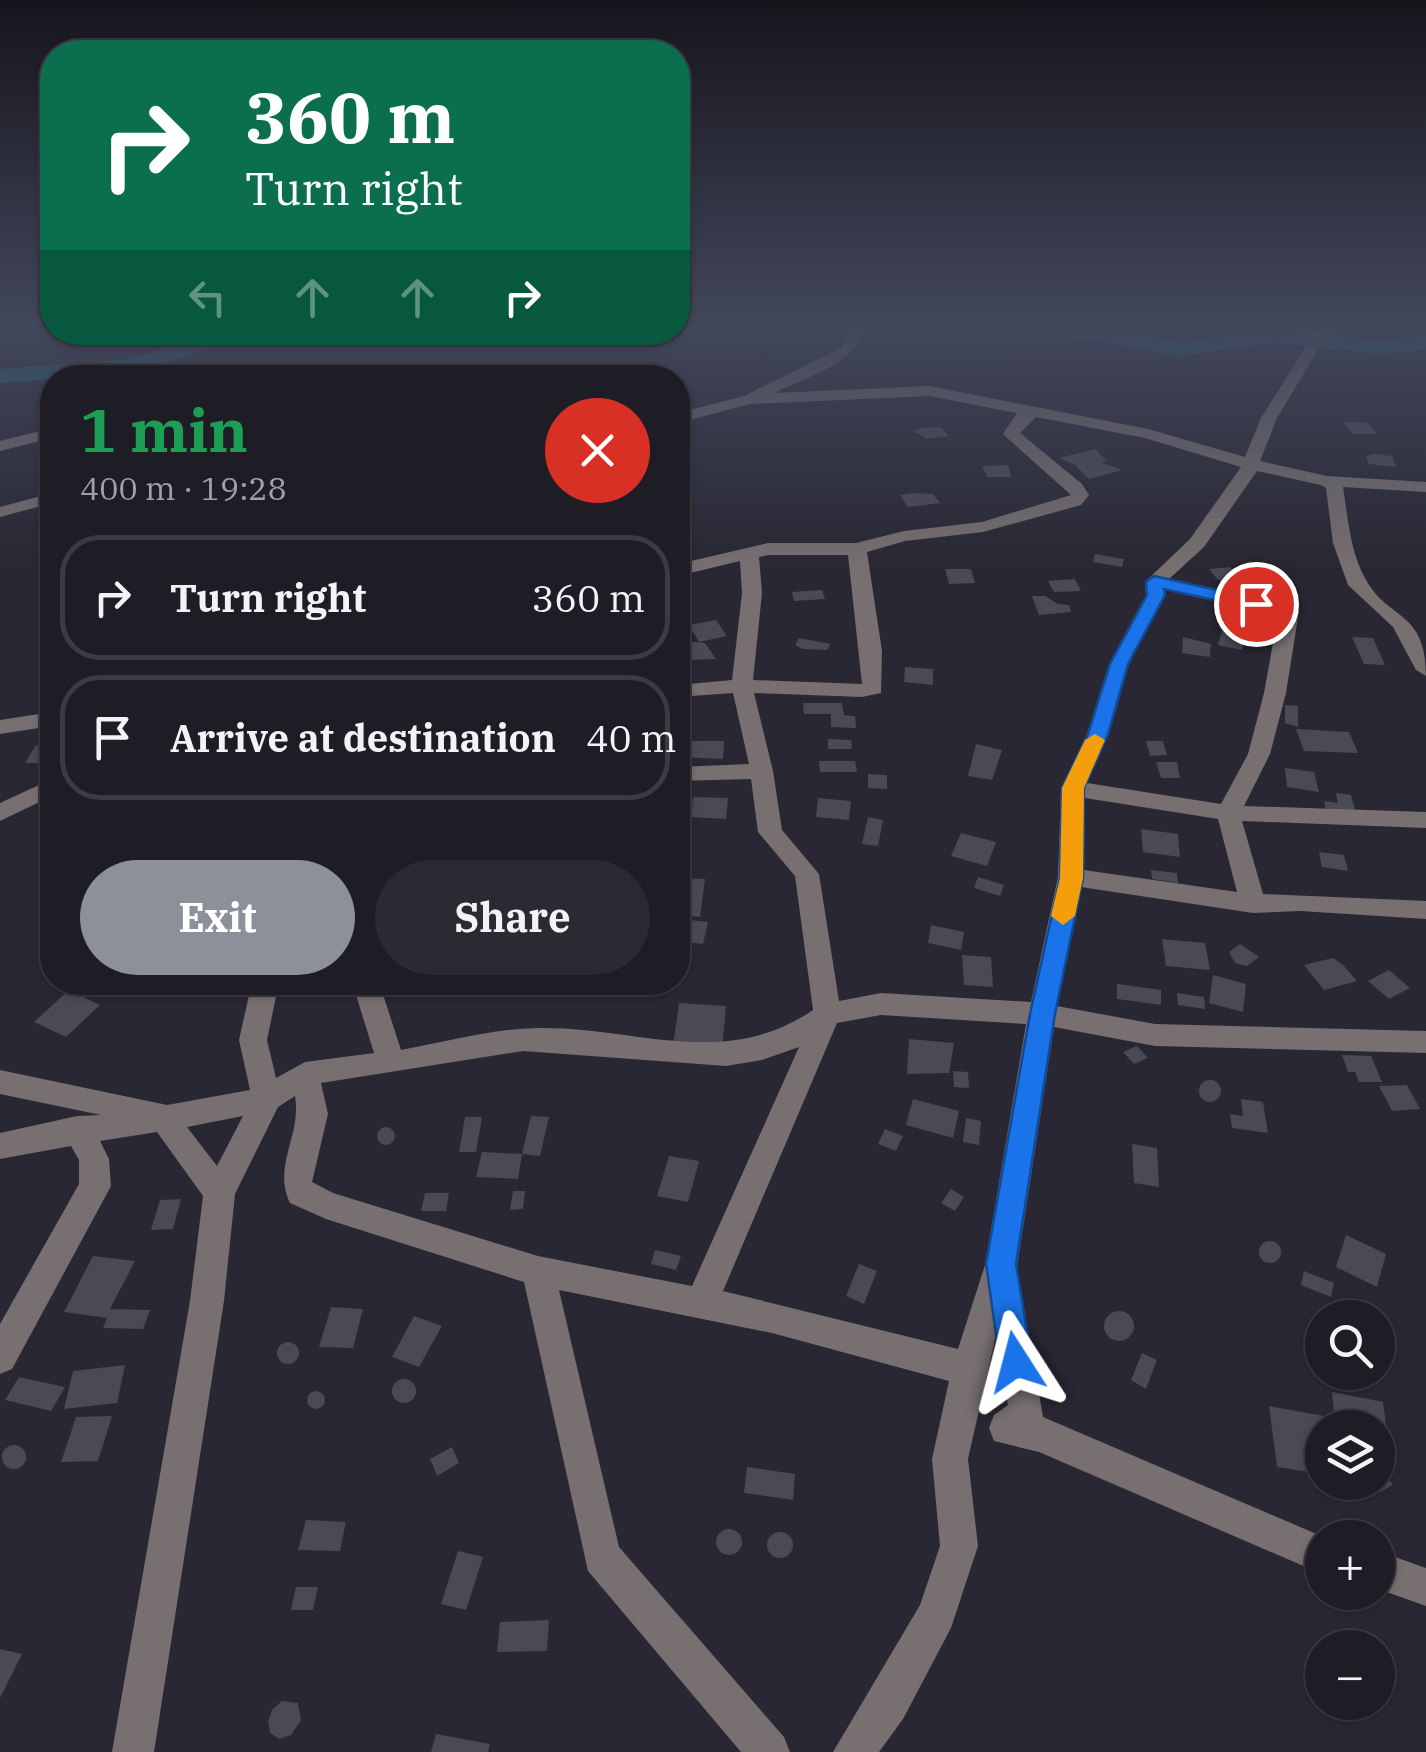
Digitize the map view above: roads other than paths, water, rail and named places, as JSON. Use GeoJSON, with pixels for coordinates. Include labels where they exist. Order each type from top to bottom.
{"type":"FeatureCollection","features":[{"type":"Feature","properties":{"kind":"street"},"geometry":{"type":"LineString","coordinates":[[690,415],[732,404]]}},
{"type":"Feature","properties":{"kind":"street"},"geometry":{"type":"LineString","coordinates":[[1007,404],[1174,440],[1253,465],[1327,481],[1426,488]]}},
{"type":"Feature","properties":{"kind":"street"},"geometry":{"type":"LineString","coordinates":[[1154,582],[1198,543],[1253,465],[1278,404]]}},
{"type":"Feature","properties":{"kind":"street"},"geometry":{"type":"LineString","coordinates":[[690,567],[768,548],[857,549],[904,536],[982,527],[1075,500],[1080,495],[1076,488],[1011,434],[1014,426],[1028,416],[1020,406]]}},
{"type":"Feature","properties":{"kind":"street"},"geometry":{"type":"LineString","coordinates":[[0,446],[40,437]]}},
{"type":"Feature","properties":{"kind":"street"},"geometry":{"type":"LineString","coordinates":[[1327,481],[1334,486],[1342,544],[1358,585],[1401,624],[1426,670]]}},
{"type":"Feature","properties":{"kind":"street"},"geometry":{"type":"LineString","coordinates":[[0,512],[40,501]]}},
{"type":"Feature","properties":{"kind":"street"},"geometry":{"type":"LineString","coordinates":[[690,690],[742,686],[862,691],[873,688],[872,651],[857,549]]}},
{"type":"Feature","properties":{"kind":"street"},"geometry":{"type":"LineString","coordinates":[[702,1301],[827,1014],[807,874],[770,832],[762,771],[742,686],[752,593],[749,552]]}},
{"type":"Feature","properties":{"kind":"street"},"geometry":{"type":"LineString","coordinates":[[854,1752],[888,1704],[937,1614],[959,1546],[950,1458],[969,1369],[1001,1264],[1042,1014],[1071,878],[1073,788],[1098,734],[1119,664],[1156,595],[1154,582]]}},
{"type":"Feature","properties":{"kind":"street"},"geometry":{"type":"LineString","coordinates":[[1154,582],[1289,611],[1275,693],[1259,754],[1228,812],[1252,904]]}},
{"type":"Feature","properties":{"kind":"street"},"geometry":{"type":"LineString","coordinates":[[0,727],[40,721]]}},
{"type":"Feature","properties":{"kind":"street"},"geometry":{"type":"LineString","coordinates":[[690,774],[762,771]]}},
{"type":"Feature","properties":{"kind":"street"},"geometry":{"type":"LineString","coordinates":[[1073,788],[1228,812],[1426,820]]}},
{"type":"Feature","properties":{"kind":"street"},"geometry":{"type":"LineString","coordinates":[[0,813],[40,793]]}},
{"type":"Feature","properties":{"kind":"street"},"geometry":{"type":"LineString","coordinates":[[1071,878],[1176,890],[1252,904],[1300,902],[1426,910]]}},
{"type":"Feature","properties":{"kind":"street"},"geometry":{"type":"LineString","coordinates":[[134,1752],[207,1301],[219,1194],[267,1099],[253,1040],[263,995]]}},
{"type":"Feature","properties":{"kind":"street"},"geometry":{"type":"LineString","coordinates":[[369,995],[391,1063]]}},
{"type":"Feature","properties":{"kind":"street"},"geometry":{"type":"LineString","coordinates":[[0,1146],[77,1129],[267,1099],[305,1074],[527,1040],[718,1056],[782,1044],[808,1031],[827,1014],[881,1004],[1042,1014],[1155,1035],[1426,1042]]}},
{"type":"Feature","properties":{"kind":"street"},"geometry":{"type":"LineString","coordinates":[[305,1074],[313,1114],[296,1183],[301,1193],[326,1205],[538,1271],[702,1301],[969,1369]]}},
{"type":"Feature","properties":{"kind":"street"},"geometry":{"type":"LineString","coordinates":[[0,1082],[162,1116],[219,1194]]}},
{"type":"Feature","properties":{"kind":"street"},"geometry":{"type":"LineString","coordinates":[[0,1357],[96,1186],[94,1159],[77,1129]]}},
{"type":"Feature","properties":{"kind":"street"},"geometry":{"type":"LineString","coordinates":[[1001,1264],[1027,1413],[1007,1428],[1044,1434],[1071,1450],[1305,1548]]}},
{"type":"Feature","properties":{"kind":"street"},"geometry":{"type":"LineString","coordinates":[[538,1271],[602,1556],[769,1752]]}},
{"type":"Feature","properties":{"kind":"street"},"geometry":{"type":"LineString","coordinates":[[1395,1576],[1426,1587]]}}]}
